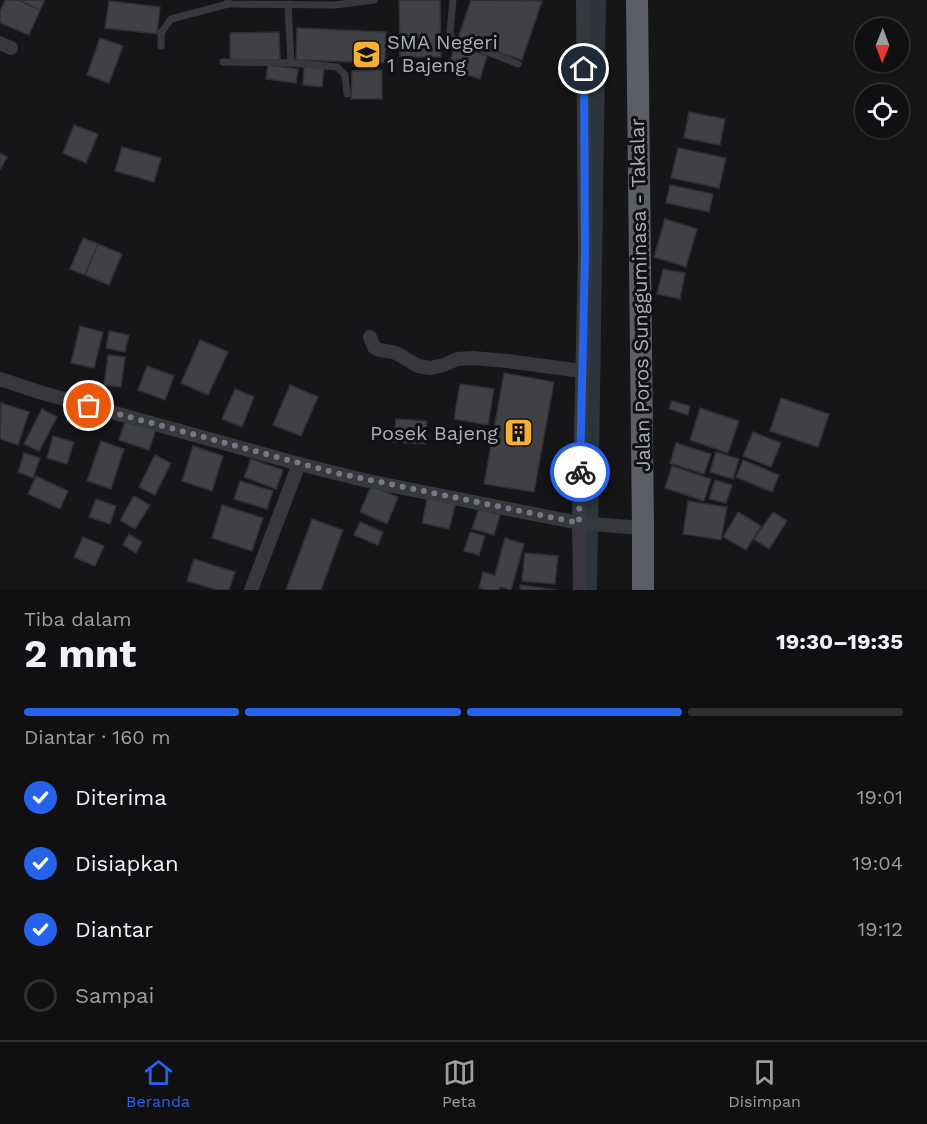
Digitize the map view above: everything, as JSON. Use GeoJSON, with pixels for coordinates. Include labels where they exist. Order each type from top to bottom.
{"type":"FeatureCollection","features":[{"type":"Feature","properties":{"kind":"highway","name":"Jalan Poros Sungguminasa - Takalar"},"geometry":{"type":"LineString","coordinates":[[637,0],[643,590]]}},
{"type":"Feature","properties":{"kind":"street"},"geometry":{"type":"LineString","coordinates":[[580,590],[583,524],[582,371],[585,254],[583,0]]}},
{"type":"Feature","properties":{"kind":"street"},"geometry":{"type":"LineString","coordinates":[[370,338],[374,347],[379,350],[396,353],[418,366],[430,368],[457,359],[473,358],[582,371]]}},
{"type":"Feature","properties":{"kind":"street"},"geometry":{"type":"LineString","coordinates":[[0,379],[39,392],[368,481],[583,524],[643,528]]}},
{"type":"Feature","properties":{"kind":"street"},"geometry":{"type":"LineString","coordinates":[[251,590],[299,464]]}},
{"type":"Feature","properties":{"kind":"lane"},"geometry":{"type":"LineString","coordinates":[[161,46],[161,33],[171,19],[228,2],[335,5],[374,0]]}},
{"type":"Feature","properties":{"kind":"lane"},"geometry":{"type":"LineString","coordinates":[[453,0],[450,32],[452,38],[518,64]]}},
{"type":"Feature","properties":{"kind":"lane"},"geometry":{"type":"LineString","coordinates":[[288,4],[291,63]]}},
{"type":"Feature","properties":{"kind":"lane"},"geometry":{"type":"LineString","coordinates":[[223,62],[291,63],[337,67],[345,75],[347,94]]}},
{"type":"Feature","properties":{"kind":"building"},"geometry":{"type":"Polygon","coordinates":[[[5,0],[19,0],[40,10],[29,35],[0,23],[0,11],[5,0]]]}},
{"type":"Feature","properties":{"kind":"building"},"geometry":{"type":"Polygon","coordinates":[[[19,0],[45,0],[40,10],[19,0]]]}},
{"type":"Feature","properties":{"kind":"building"},"geometry":{"type":"Polygon","coordinates":[[[399,0],[440,0],[441,57],[400,57],[399,0]]]}},
{"type":"Feature","properties":{"kind":"building"},"geometry":{"type":"Polygon","coordinates":[[[471,0],[542,1],[522,60],[458,38],[471,0]]]}},
{"type":"Feature","properties":{"kind":"building"},"geometry":{"type":"Polygon","coordinates":[[[109,1],[160,7],[157,34],[105,28],[109,1]]]}},
{"type":"Feature","properties":{"kind":"building"},"geometry":{"type":"Polygon","coordinates":[[[297,28],[386,32],[385,63],[296,60],[297,28]]]}},
{"type":"Feature","properties":{"kind":"building"},"geometry":{"type":"Polygon","coordinates":[[[279,32],[280,60],[230,60],[230,33],[279,32]]]}},
{"type":"Feature","properties":{"kind":"building"},"geometry":{"type":"Polygon","coordinates":[[[100,38],[123,46],[109,83],[87,75],[100,38]]]}},
{"type":"Feature","properties":{"kind":"building"},"geometry":{"type":"Polygon","coordinates":[[[455,45],[487,56],[480,79],[448,68],[455,45]]]}},
{"type":"Feature","properties":{"kind":"building"},"geometry":{"type":"Polygon","coordinates":[[[268,65],[298,69],[296,83],[266,79],[268,65]]]}},
{"type":"Feature","properties":{"kind":"building"},"geometry":{"type":"Polygon","coordinates":[[[304,66],[324,67],[322,87],[303,85],[304,66]]]}},
{"type":"Feature","properties":{"kind":"building"},"geometry":{"type":"Polygon","coordinates":[[[382,70],[382,99],[351,99],[352,71],[382,70]]]}},
{"type":"Feature","properties":{"kind":"building"},"geometry":{"type":"Polygon","coordinates":[[[689,112],[725,119],[720,145],[684,138],[689,112]]]}},
{"type":"Feature","properties":{"kind":"building"},"geometry":{"type":"Polygon","coordinates":[[[74,125],[98,134],[86,163],[63,153],[74,125]]]}},
{"type":"Feature","properties":{"kind":"building"},"geometry":{"type":"Polygon","coordinates":[[[122,147],[161,158],[154,182],[115,171],[122,147]]]}},
{"type":"Feature","properties":{"kind":"building"},"geometry":{"type":"Polygon","coordinates":[[[678,148],[726,158],[719,188],[671,178],[678,148]]]}},
{"type":"Feature","properties":{"kind":"building"},"geometry":{"type":"Polygon","coordinates":[[[0,153],[7,157],[0,170],[0,153]]]}},
{"type":"Feature","properties":{"kind":"building"},"geometry":{"type":"Polygon","coordinates":[[[670,185],[713,194],[709,212],[666,203],[670,185]]]}},
{"type":"Feature","properties":{"kind":"building"},"geometry":{"type":"Polygon","coordinates":[[[665,219],[697,229],[686,267],[654,257],[665,219]]]}},
{"type":"Feature","properties":{"kind":"building"},"geometry":{"type":"Polygon","coordinates":[[[83,238],[98,244],[85,275],[70,269],[83,238]]]}},
{"type":"Feature","properties":{"kind":"building"},"geometry":{"type":"Polygon","coordinates":[[[98,244],[122,254],[109,285],[85,275],[98,244]]]}},
{"type":"Feature","properties":{"kind":"building"},"geometry":{"type":"Polygon","coordinates":[[[663,269],[685,273],[680,299],[657,294],[663,269]]]}},
{"type":"Feature","properties":{"kind":"building"},"geometry":{"type":"Polygon","coordinates":[[[80,326],[103,332],[94,368],[71,363],[80,326]]]}},
{"type":"Feature","properties":{"kind":"building"},"geometry":{"type":"Polygon","coordinates":[[[109,331],[129,335],[125,352],[106,348],[109,331]]]}},
{"type":"Feature","properties":{"kind":"building"},"geometry":{"type":"Polygon","coordinates":[[[200,340],[228,352],[208,395],[181,383],[200,340]]]}},
{"type":"Feature","properties":{"kind":"building"},"geometry":{"type":"Polygon","coordinates":[[[108,355],[125,357],[121,387],[104,385],[108,355]]]}},
{"type":"Feature","properties":{"kind":"building"},"geometry":{"type":"Polygon","coordinates":[[[147,366],[174,376],[165,400],[138,390],[147,366]]]}},
{"type":"Feature","properties":{"kind":"building","name":"Posek Bajeng"},"geometry":{"type":"Polygon","coordinates":[[[504,373],[554,382],[534,492],[484,484],[504,373]]]}},
{"type":"Feature","properties":{"kind":"building"},"geometry":{"type":"Polygon","coordinates":[[[460,384],[494,389],[488,425],[454,419],[460,384]]]}},
{"type":"Feature","properties":{"kind":"building"},"geometry":{"type":"Polygon","coordinates":[[[290,385],[318,397],[301,436],[273,425],[290,385]]]}},
{"type":"Feature","properties":{"kind":"building"},"geometry":{"type":"Polygon","coordinates":[[[235,389],[254,397],[242,427],[222,419],[235,389]]]}},
{"type":"Feature","properties":{"kind":"building"},"geometry":{"type":"Polygon","coordinates":[[[781,398],[829,414],[818,447],[770,431],[781,398]]]}},
{"type":"Feature","properties":{"kind":"building"},"geometry":{"type":"Polygon","coordinates":[[[672,401],[690,406],[688,415],[669,409],[672,401]]]}},
{"type":"Feature","properties":{"kind":"building"},"geometry":{"type":"Polygon","coordinates":[[[1,403],[29,412],[18,445],[0,439],[1,403]]]}},
{"type":"Feature","properties":{"kind":"building"},"geometry":{"type":"Polygon","coordinates":[[[700,408],[739,421],[728,453],[690,440],[700,408]]]}},
{"type":"Feature","properties":{"kind":"building"},"geometry":{"type":"Polygon","coordinates":[[[42,409],[57,417],[39,451],[24,444],[42,409]]]}},
{"type":"Feature","properties":{"kind":"building"},"geometry":{"type":"Polygon","coordinates":[[[126,419],[156,429],[149,450],[119,440],[126,419]]]}},
{"type":"Feature","properties":{"kind":"building"},"geometry":{"type":"Polygon","coordinates":[[[396,419],[427,421],[425,444],[394,442],[396,419]]]}},
{"type":"Feature","properties":{"kind":"building"},"geometry":{"type":"Polygon","coordinates":[[[753,432],[781,443],[771,467],[743,456],[753,432]]]}},
{"type":"Feature","properties":{"kind":"building"},"geometry":{"type":"Polygon","coordinates":[[[53,436],[74,442],[67,464],[47,458],[53,436]]]}},
{"type":"Feature","properties":{"kind":"building"},"geometry":{"type":"Polygon","coordinates":[[[101,441],[124,449],[111,489],[87,481],[101,441]]]}},
{"type":"Feature","properties":{"kind":"building"},"geometry":{"type":"Polygon","coordinates":[[[676,443],[711,454],[704,474],[670,463],[676,443]]]}},
{"type":"Feature","properties":{"kind":"building"},"geometry":{"type":"Polygon","coordinates":[[[193,446],[223,456],[212,491],[182,481],[193,446]]]}},
{"type":"Feature","properties":{"kind":"building"},"geometry":{"type":"Polygon","coordinates":[[[716,452],[739,459],[733,479],[710,472],[716,452]]]}},
{"type":"Feature","properties":{"kind":"building"},"geometry":{"type":"Polygon","coordinates":[[[24,453],[40,458],[33,478],[18,472],[24,453]]]}},
{"type":"Feature","properties":{"kind":"building"},"geometry":{"type":"Polygon","coordinates":[[[155,455],[171,463],[155,495],[139,487],[155,455]]]}},
{"type":"Feature","properties":{"kind":"building"},"geometry":{"type":"Polygon","coordinates":[[[251,459],[283,470],[276,489],[244,477],[251,459]]]}},
{"type":"Feature","properties":{"kind":"building"},"geometry":{"type":"Polygon","coordinates":[[[743,460],[779,475],[772,492],[736,477],[743,460]]]}},
{"type":"Feature","properties":{"kind":"building"},"geometry":{"type":"Polygon","coordinates":[[[672,466],[711,479],[704,501],[665,488],[672,466]]]}},
{"type":"Feature","properties":{"kind":"building"},"geometry":{"type":"Polygon","coordinates":[[[36,476],[68,491],[60,509],[28,494],[36,476]]]}},
{"type":"Feature","properties":{"kind":"building"},"geometry":{"type":"Polygon","coordinates":[[[715,480],[732,485],[726,503],[709,499],[715,480]]]}},
{"type":"Feature","properties":{"kind":"building"},"geometry":{"type":"Polygon","coordinates":[[[240,481],[273,491],[267,509],[234,499],[240,481]]]}},
{"type":"Feature","properties":{"kind":"building"},"geometry":{"type":"Polygon","coordinates":[[[371,486],[398,497],[387,524],[360,512],[371,486]]]}},
{"type":"Feature","properties":{"kind":"building"},"geometry":{"type":"Polygon","coordinates":[[[428,495],[456,502],[449,529],[422,523],[428,495]]]}},
{"type":"Feature","properties":{"kind":"building"},"geometry":{"type":"Polygon","coordinates":[[[134,496],[150,505],[135,529],[120,520],[134,496]]]}},
{"type":"Feature","properties":{"kind":"building"},"geometry":{"type":"Polygon","coordinates":[[[96,499],[116,506],[110,524],[89,517],[96,499]]]}},
{"type":"Feature","properties":{"kind":"building"},"geometry":{"type":"Polygon","coordinates":[[[688,501],[727,507],[721,540],[683,534],[688,501]]]}},
{"type":"Feature","properties":{"kind":"building"},"geometry":{"type":"Polygon","coordinates":[[[222,505],[263,518],[252,551],[212,538],[222,505]]]}},
{"type":"Feature","properties":{"kind":"building"},"geometry":{"type":"Polygon","coordinates":[[[479,508],[500,515],[494,535],[472,529],[479,508]]]}},
{"type":"Feature","properties":{"kind":"building"},"geometry":{"type":"Polygon","coordinates":[[[738,512],[761,526],[746,550],[723,537],[738,512]]]}},
{"type":"Feature","properties":{"kind":"building"},"geometry":{"type":"Polygon","coordinates":[[[773,512],[787,521],[769,549],[754,539],[773,512]]]}},
{"type":"Feature","properties":{"kind":"building"},"geometry":{"type":"Polygon","coordinates":[[[312,519],[343,530],[321,590],[286,590],[312,519]]]}},
{"type":"Feature","properties":{"kind":"building"},"geometry":{"type":"Polygon","coordinates":[[[360,522],[383,532],[378,545],[354,535],[360,522]]]}},
{"type":"Feature","properties":{"kind":"building"},"geometry":{"type":"Polygon","coordinates":[[[470,532],[485,536],[479,555],[464,551],[470,532]]]}},
{"type":"Feature","properties":{"kind":"building"},"geometry":{"type":"Polygon","coordinates":[[[129,534],[142,542],[136,553],[123,545],[129,534]]]}},
{"type":"Feature","properties":{"kind":"building"},"geometry":{"type":"Polygon","coordinates":[[[83,537],[104,546],[95,566],[74,557],[83,537]]]}},
{"type":"Feature","properties":{"kind":"building"},"geometry":{"type":"Polygon","coordinates":[[[505,538],[524,544],[511,590],[500,587],[499,590],[479,588],[483,572],[495,575],[505,538]]]}},
{"type":"Feature","properties":{"kind":"building"},"geometry":{"type":"Polygon","coordinates":[[[525,553],[558,556],[555,584],[522,581],[525,553]]]}},
{"type":"Feature","properties":{"kind":"building"},"geometry":{"type":"Polygon","coordinates":[[[194,559],[235,572],[229,590],[218,590],[187,581],[194,559]]]}},
{"type":"Feature","properties":{"kind":"building"},"geometry":{"type":"Polygon","coordinates":[[[520,585],[558,590],[520,590],[520,585]]]}},
{"type":"Feature","properties":{"kind":"waterway"},"geometry":{"type":"LineString","coordinates":[[588,590],[597,0]]}},
{"type":"Feature","properties":{"kind":"way so far"},"geometry":{"type":"LineString","coordinates":[[89,406],[368,481],[579,523],[580,472]]}},
{"type":"Feature","properties":{"kind":"place","name":"SMA Negeri 1 Bajeng"},"geometry":{"type":"Point","coordinates":[366,54]}},
{"type":"Feature","properties":{"kind":"place","name":"Posek Bajeng"},"geometry":{"type":"Point","coordinates":[519,433]}},
{"type":"Feature","properties":{"kind":"route"},"geometry":{"type":"LineString","coordinates":[[580,472],[585,254],[584,69]]}}]}
